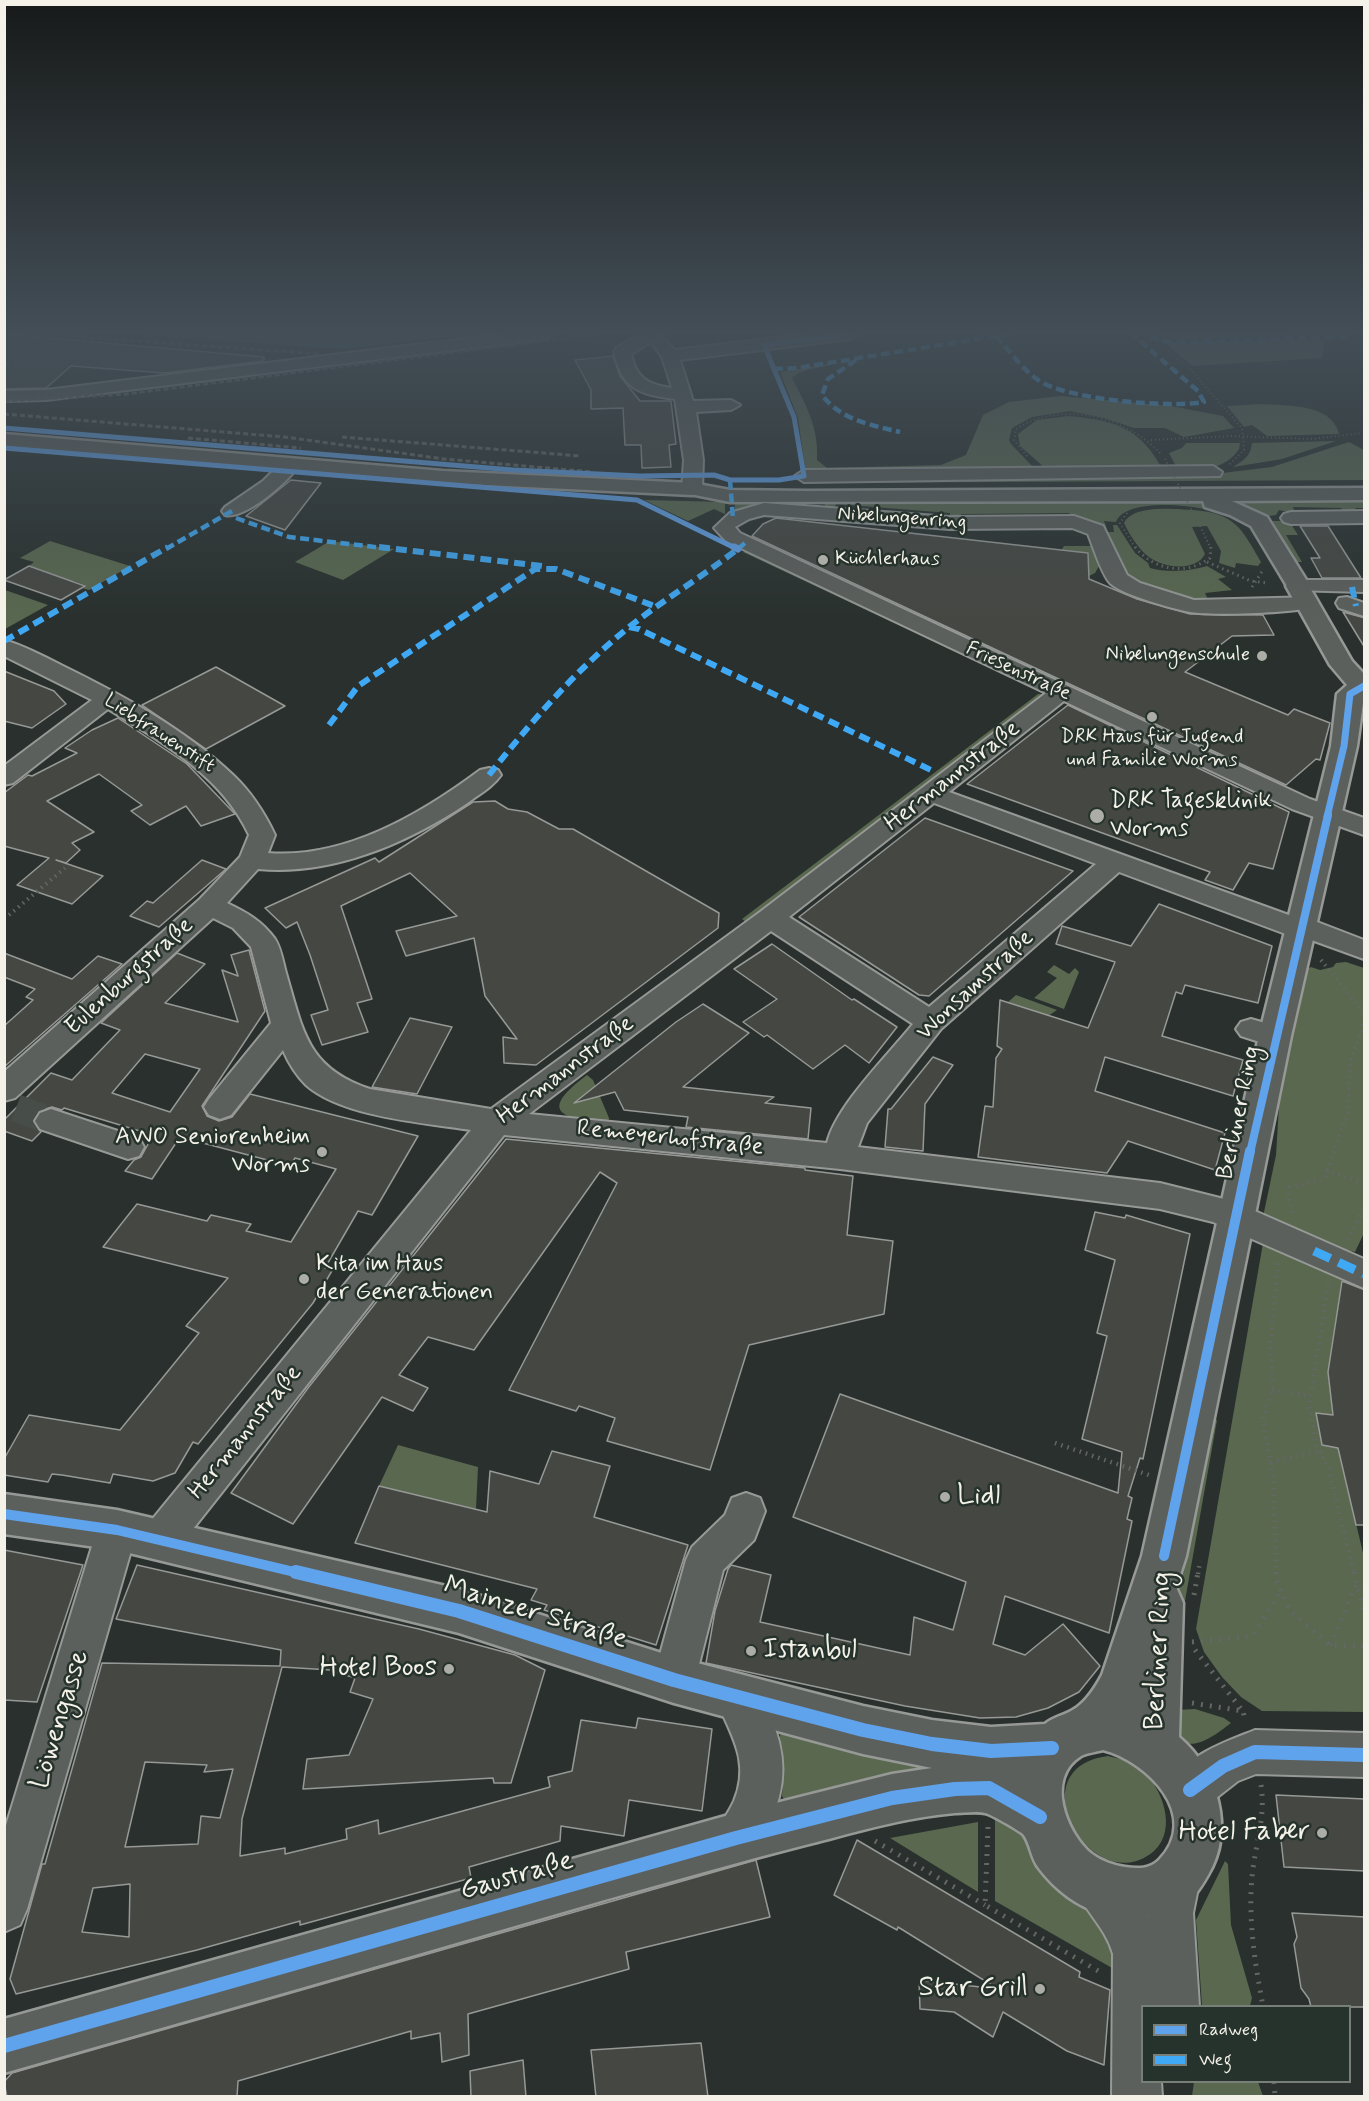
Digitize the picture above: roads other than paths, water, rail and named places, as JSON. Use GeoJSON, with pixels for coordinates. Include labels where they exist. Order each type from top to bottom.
{"type":"FeatureCollection","features":[{"type":"Feature","properties":{"kind":"main road"},"geometry":{"type":"LineString","coordinates":[[4,440],[516,482],[686,489],[1365,485]]}},
{"type":"Feature","properties":{"kind":"main road"},"geometry":{"type":"LineString","coordinates":[[686,489],[730,496],[1135,504],[1365,494]]}},
{"type":"Feature","properties":{"kind":"main road","name":"Berliner Ring"},"geometry":{"type":"LineString","coordinates":[[1071,1737],[1109,1709],[1122,1686],[1164,1556],[1238,1217],[1263,1033],[1302,928],[1348,726],[1350,694],[1363,686],[1342,665],[1259,522],[1213,502],[1135,504]]}},
{"type":"Feature","properties":{"kind":"main road","name":"Mainzer Straße"},"geometry":{"type":"LineString","coordinates":[[4,1514],[117,1530],[459,1611],[737,1699],[932,1744],[991,1751],[1071,1737]]}},
{"type":"Feature","properties":{"kind":"main road","name":"Berliner Ring"},"geometry":{"type":"LineString","coordinates":[[1155,1746],[1155,1698],[1164,1556]]}},
{"type":"Feature","properties":{"kind":"main road"},"geometry":{"type":"LineString","coordinates":[[1124,1729],[1155,1746],[1175,1765],[1190,1790],[1198,1822],[1193,1853],[1177,1878],[1155,1891],[1128,1894],[1098,1887],[1078,1875],[1061,1858],[1048,1839],[1040,1817],[1037,1786],[1040,1772],[1071,1737],[1124,1729]]}},
{"type":"Feature","properties":{"kind":"main road","name":"Gaustraße"},"geometry":{"type":"LineString","coordinates":[[4,2046],[736,1838],[892,1798],[956,1789],[989,1788],[1040,1817]]}},
{"type":"Feature","properties":{"kind":"street"},"geometry":{"type":"LineString","coordinates":[[686,489],[696,471],[688,432]]}},
{"type":"Feature","properties":{"kind":"street"},"geometry":{"type":"LineString","coordinates":[[232,511],[270,485],[291,464]]}},
{"type":"Feature","properties":{"kind":"street"},"geometry":{"type":"LineString","coordinates":[[804,476],[1213,472]]}},
{"type":"Feature","properties":{"kind":"street","name":"Nibelungenring"},"geometry":{"type":"LineString","coordinates":[[733,519],[750,512],[772,509],[950,524],[1074,522],[1096,530],[1115,575],[1126,585],[1192,606],[1244,606],[1302,594]]}},
{"type":"Feature","properties":{"kind":"street"},"geometry":{"type":"LineString","coordinates":[[1291,518],[1365,517]]}},
{"type":"Feature","properties":{"kind":"street","name":"Friesenstraße"},"geometry":{"type":"LineString","coordinates":[[733,519],[724,528],[733,537],[1060,692],[1328,815],[1365,827]]}},
{"type":"Feature","properties":{"kind":"street"},"geometry":{"type":"LineString","coordinates":[[1302,594],[1365,586]]}},
{"type":"Feature","properties":{"kind":"street","name":"Liebfrauenstift"},"geometry":{"type":"LineString","coordinates":[[4,647],[107,699],[208,762],[242,795],[255,813],[262,835],[252,860]]}},
{"type":"Feature","properties":{"kind":"street","name":"Hermannstraße"},"geometry":{"type":"LineString","coordinates":[[160,1540],[496,1122],[770,918],[1060,692]]}},
{"type":"Feature","properties":{"kind":"street"},"geometry":{"type":"LineString","coordinates":[[4,778],[107,699]]}},
{"type":"Feature","properties":{"kind":"street"},"geometry":{"type":"LineString","coordinates":[[252,860],[306,861],[339,853],[384,836],[434,812],[466,794],[489,775]]}},
{"type":"Feature","properties":{"kind":"street"},"geometry":{"type":"LineString","coordinates":[[932,794],[1114,862],[1365,950]]}},
{"type":"Feature","properties":{"kind":"street","name":"Eulenburgstraße"},"geometry":{"type":"LineString","coordinates":[[8,1101],[210,905],[252,860]]}},
{"type":"Feature","properties":{"kind":"street","name":"Wonsamstraße"},"geometry":{"type":"LineString","coordinates":[[840,1157],[845,1134],[856,1115],[931,1022],[1114,862]]}},
{"type":"Feature","properties":{"kind":"street","name":"Remeyerhofstraße"},"geometry":{"type":"LineString","coordinates":[[210,905],[243,922],[264,944],[286,1025],[302,1059],[316,1077],[340,1090],[395,1107],[496,1122],[840,1157],[944,1178],[1160,1196],[1201,1204],[1319,1249]]}},
{"type":"Feature","properties":{"kind":"street"},"geometry":{"type":"LineString","coordinates":[[770,918],[931,1022]]}},
{"type":"Feature","properties":{"kind":"street"},"geometry":{"type":"LineString","coordinates":[[220,1107],[286,1025]]}},
{"type":"Feature","properties":{"kind":"street"},"geometry":{"type":"LineString","coordinates":[[51,1121],[128,1147]]}},
{"type":"Feature","properties":{"kind":"street"},"geometry":{"type":"LineString","coordinates":[[674,1680],[706,1560],[741,1527],[746,1511]]}},
{"type":"Feature","properties":{"kind":"street","name":"Löwengasse"},"geometry":{"type":"LineString","coordinates":[[4,1909],[117,1530]]}},
{"type":"Feature","properties":{"kind":"street"},"geometry":{"type":"LineString","coordinates":[[736,1838],[751,1819],[758,1802],[762,1757],[759,1736],[750,1717],[737,1699]]}},
{"type":"Feature","properties":{"kind":"street"},"geometry":{"type":"LineString","coordinates":[[1190,1790],[1223,1766],[1255,1752],[1365,1755]]}},
{"type":"Feature","properties":{"kind":"street"},"geometry":{"type":"LineString","coordinates":[[1156,2000],[1177,1878]]}},
{"type":"Feature","properties":{"kind":"street"},"geometry":{"type":"LineString","coordinates":[[1098,1887],[1123,1916],[1156,2000]]}},
{"type":"Feature","properties":{"kind":"street"},"geometry":{"type":"LineString","coordinates":[[1137,2097],[1135,2033],[1141,2024]]}},
{"type":"Feature","properties":{"kind":"street"},"geometry":{"type":"LineString","coordinates":[[1151,2097],[1157,2083]]}},
{"type":"Feature","properties":{"kind":"tunnel"},"geometry":{"type":"LineString","coordinates":[[16,1108],[51,1121]]}},
{"type":"Feature","properties":{"kind":"railway"},"geometry":{"type":"LineString","coordinates":[[224,432],[285,437],[444,459],[593,472]]}},
{"type":"Feature","properties":{"kind":"railway"},"geometry":{"type":"LineString","coordinates":[[342,437],[581,456]]}},
{"type":"Feature","properties":{"kind":"railway"},"geometry":{"type":"LineString","coordinates":[[188,438],[301,448]]}},
{"type":"Feature","properties":{"kind":"place","name":"Küchlerhaus"},"geometry":{"type":"Point","coordinates":[823,560]}},
{"type":"Feature","properties":{"kind":"place","name":"Nibelungenschule"},"geometry":{"type":"Point","coordinates":[1262,656]}},
{"type":"Feature","properties":{"kind":"place","name":"DRK Haus für Jugend und Familie Worms"},"geometry":{"type":"Point","coordinates":[1152,717]}},
{"type":"Feature","properties":{"kind":"place","name":"DRK Tagesklinik Worms"},"geometry":{"type":"Point","coordinates":[1097,816]}},
{"type":"Feature","properties":{"kind":"place","name":"AWO Seniorenheim Worms"},"geometry":{"type":"Point","coordinates":[322,1152]}},
{"type":"Feature","properties":{"kind":"place","name":"Kita im Haus der Generationen"},"geometry":{"type":"Point","coordinates":[304,1279]}},
{"type":"Feature","properties":{"kind":"place","name":"Lidl"},"geometry":{"type":"Point","coordinates":[945,1497]}},
{"type":"Feature","properties":{"kind":"place","name":"Istanbul"},"geometry":{"type":"Point","coordinates":[751,1651]}},
{"type":"Feature","properties":{"kind":"place","name":"Hotel Boos"},"geometry":{"type":"Point","coordinates":[449,1669]}},
{"type":"Feature","properties":{"kind":"place","name":"Hotel Faber"},"geometry":{"type":"Point","coordinates":[1322,1833]}},
{"type":"Feature","properties":{"kind":"place","name":"Star Grill"},"geometry":{"type":"Point","coordinates":[1040,1989]}}]}
